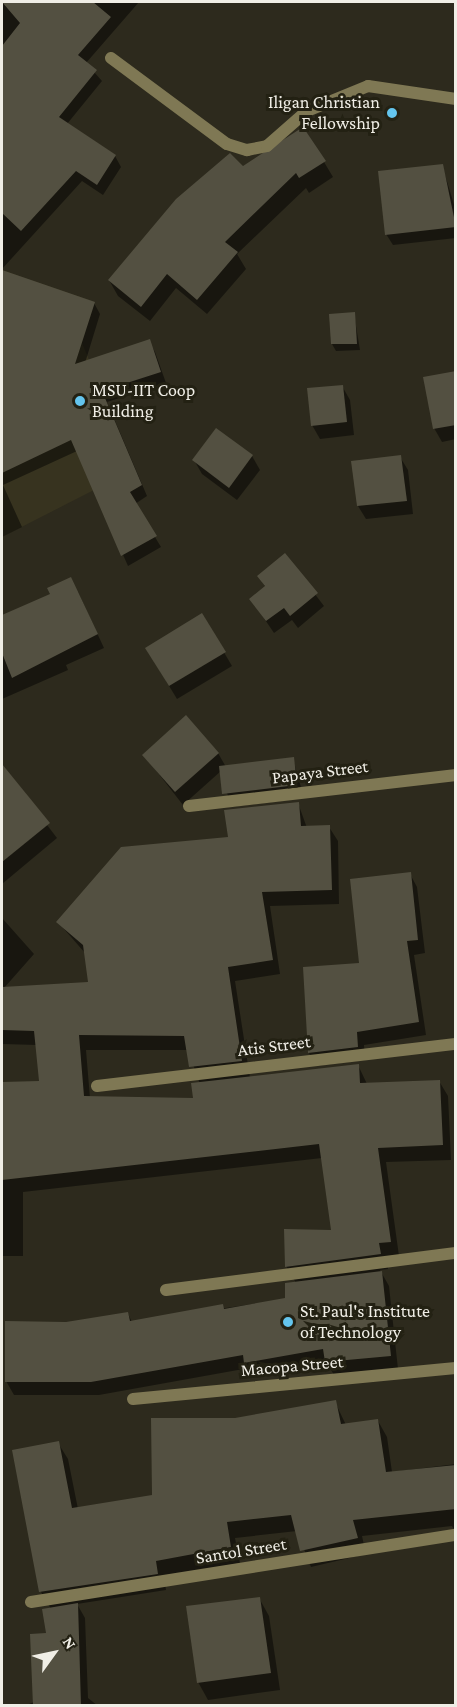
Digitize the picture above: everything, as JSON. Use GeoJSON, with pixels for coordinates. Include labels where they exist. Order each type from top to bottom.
{"type":"FeatureCollection","features":[{"type":"Feature","properties":{"kind":"street"},"geometry":{"type":"LineString","coordinates":[[111,58],[227,144],[247,150],[267,146],[307,111],[368,86],[456,99]]}},
{"type":"Feature","properties":{"kind":"street","name":"Papaya Street"},"geometry":{"type":"LineString","coordinates":[[189,806],[456,775]]}},
{"type":"Feature","properties":{"kind":"street","name":"Atis Street"},"geometry":{"type":"LineString","coordinates":[[97,1086],[456,1044]]}},
{"type":"Feature","properties":{"kind":"street"},"geometry":{"type":"LineString","coordinates":[[166,1290],[456,1253]]}},
{"type":"Feature","properties":{"kind":"street","name":"Macopa Street"},"geometry":{"type":"LineString","coordinates":[[133,1399],[456,1368]]}},
{"type":"Feature","properties":{"kind":"street","name":"Santol Street"},"geometry":{"type":"LineString","coordinates":[[31,1602],[456,1535]]}},
{"type":"Feature","properties":{"kind":"shaded area"},"geometry":{"type":"Polygon","coordinates":[[[2,270],[95,302],[82,343],[135,469],[2,537],[2,270]]]}},
{"type":"Feature","properties":{"kind":"building"},"geometry":{"type":"Polygon","coordinates":[[[2,2],[93,2],[111,17],[78,55],[97,70],[59,117],[116,155],[97,185],[76,171],[21,231],[2,213],[2,46],[20,23],[2,2]]]}},
{"type":"Feature","properties":{"kind":"building"},"geometry":{"type":"Polygon","coordinates":[[[303,127],[326,161],[299,178],[296,173],[225,242],[238,252],[197,300],[167,274],[141,307],[108,280],[176,199],[230,153],[243,166],[303,127]]]}},
{"type":"Feature","properties":{"kind":"building"},"geometry":{"type":"Polygon","coordinates":[[[443,164],[456,227],[385,235],[378,171],[443,164]]]}},
{"type":"Feature","properties":{"kind":"building"},"geometry":{"type":"Polygon","coordinates":[[[2,270],[95,302],[75,364],[150,339],[161,372],[102,391],[142,485],[130,492],[157,536],[121,556],[71,440],[2,473],[2,270]]]}},
{"type":"Feature","properties":{"kind":"building"},"geometry":{"type":"Polygon","coordinates":[[[355,312],[357,344],[331,344],[329,314],[355,312]]]}},
{"type":"Feature","properties":{"kind":"building"},"geometry":{"type":"Polygon","coordinates":[[[456,371],[456,425],[433,429],[423,377],[456,371]]]}},
{"type":"Feature","properties":{"kind":"building"},"geometry":{"type":"Polygon","coordinates":[[[343,385],[347,422],[311,426],[307,388],[343,385]]]}},
{"type":"Feature","properties":{"kind":"building"},"geometry":{"type":"Polygon","coordinates":[[[216,428],[253,455],[229,488],[192,460],[216,428]]]}},
{"type":"Feature","properties":{"kind":"building"},"geometry":{"type":"Polygon","coordinates":[[[401,455],[407,501],[357,506],[351,461],[401,455]]]}},
{"type":"Feature","properties":{"kind":"building"},"geometry":{"type":"Polygon","coordinates":[[[285,553],[318,593],[290,616],[284,608],[266,621],[249,599],[265,586],[257,576],[285,553]]]}},
{"type":"Feature","properties":{"kind":"building"},"geometry":{"type":"Polygon","coordinates":[[[71,577],[98,634],[12,678],[2,653],[2,615],[50,594],[47,588],[71,577]]]}},
{"type":"Feature","properties":{"kind":"building"},"geometry":{"type":"Polygon","coordinates":[[[202,613],[226,652],[169,686],[145,648],[202,613]]]}},
{"type":"Feature","properties":{"kind":"building"},"geometry":{"type":"Polygon","coordinates":[[[186,715],[219,753],[175,792],[142,755],[186,715]]]}},
{"type":"Feature","properties":{"kind":"building"},"geometry":{"type":"Polygon","coordinates":[[[294,757],[297,785],[222,794],[219,766],[294,757]]]}},
{"type":"Feature","properties":{"kind":"building"},"geometry":{"type":"Polygon","coordinates":[[[2,764],[50,823],[2,862],[2,764]]]}},
{"type":"Feature","properties":{"kind":"building"},"geometry":{"type":"Polygon","coordinates":[[[299,802],[301,826],[330,825],[332,890],[262,892],[273,960],[228,967],[242,1061],[189,1067],[184,1036],[79,1035],[84,1096],[193,1098],[191,1083],[359,1064],[360,1083],[440,1080],[443,1145],[378,1148],[391,1242],[379,1243],[381,1254],[285,1267],[284,1229],[331,1230],[319,1144],[2,1180],[2,1082],[39,1081],[34,1031],[2,1030],[2,987],[88,982],[83,945],[56,922],[121,847],[228,837],[224,810],[299,802]]]}},
{"type":"Feature","properties":{"kind":"building"},"geometry":{"type":"Polygon","coordinates":[[[411,872],[418,940],[407,941],[419,1022],[357,1032],[358,1047],[308,1053],[303,967],[359,963],[350,879],[411,872]]]}},
{"type":"Feature","properties":{"kind":"building"},"geometry":{"type":"Polygon","coordinates":[[[382,1271],[391,1356],[325,1362],[323,1349],[244,1363],[243,1355],[91,1382],[5,1382],[5,1321],[66,1322],[128,1312],[130,1321],[223,1304],[224,1309],[285,1298],[285,1283],[382,1271]]]}},
{"type":"Feature","properties":{"kind":"building"},"geometry":{"type":"Polygon","coordinates":[[[336,1400],[341,1424],[378,1419],[386,1472],[456,1465],[456,1509],[353,1520],[358,1538],[300,1551],[291,1515],[227,1522],[231,1547],[156,1561],[158,1574],[39,1592],[12,1450],[59,1441],[72,1508],[152,1495],[151,1418],[235,1418],[336,1400]]]}},
{"type":"Feature","properties":{"kind":"building"},"geometry":{"type":"Polygon","coordinates":[[[260,1597],[271,1673],[197,1683],[186,1606],[260,1597]]]}},
{"type":"Feature","properties":{"kind":"building"},"geometry":{"type":"Polygon","coordinates":[[[78,1603],[81,1706],[33,1706],[30,1634],[46,1633],[42,1609],[78,1603]]]}},
{"type":"Feature","properties":{"kind":"place","name":"Iligan Christian Fellowship"},"geometry":{"type":"Point","coordinates":[392,113]}},
{"type":"Feature","properties":{"kind":"place","name":"MSU-IIT Coop Building"},"geometry":{"type":"Point","coordinates":[80,401]}},
{"type":"Feature","properties":{"kind":"place","name":"St. Paul's Institute of Technology"},"geometry":{"type":"Point","coordinates":[288,1322]}}]}
